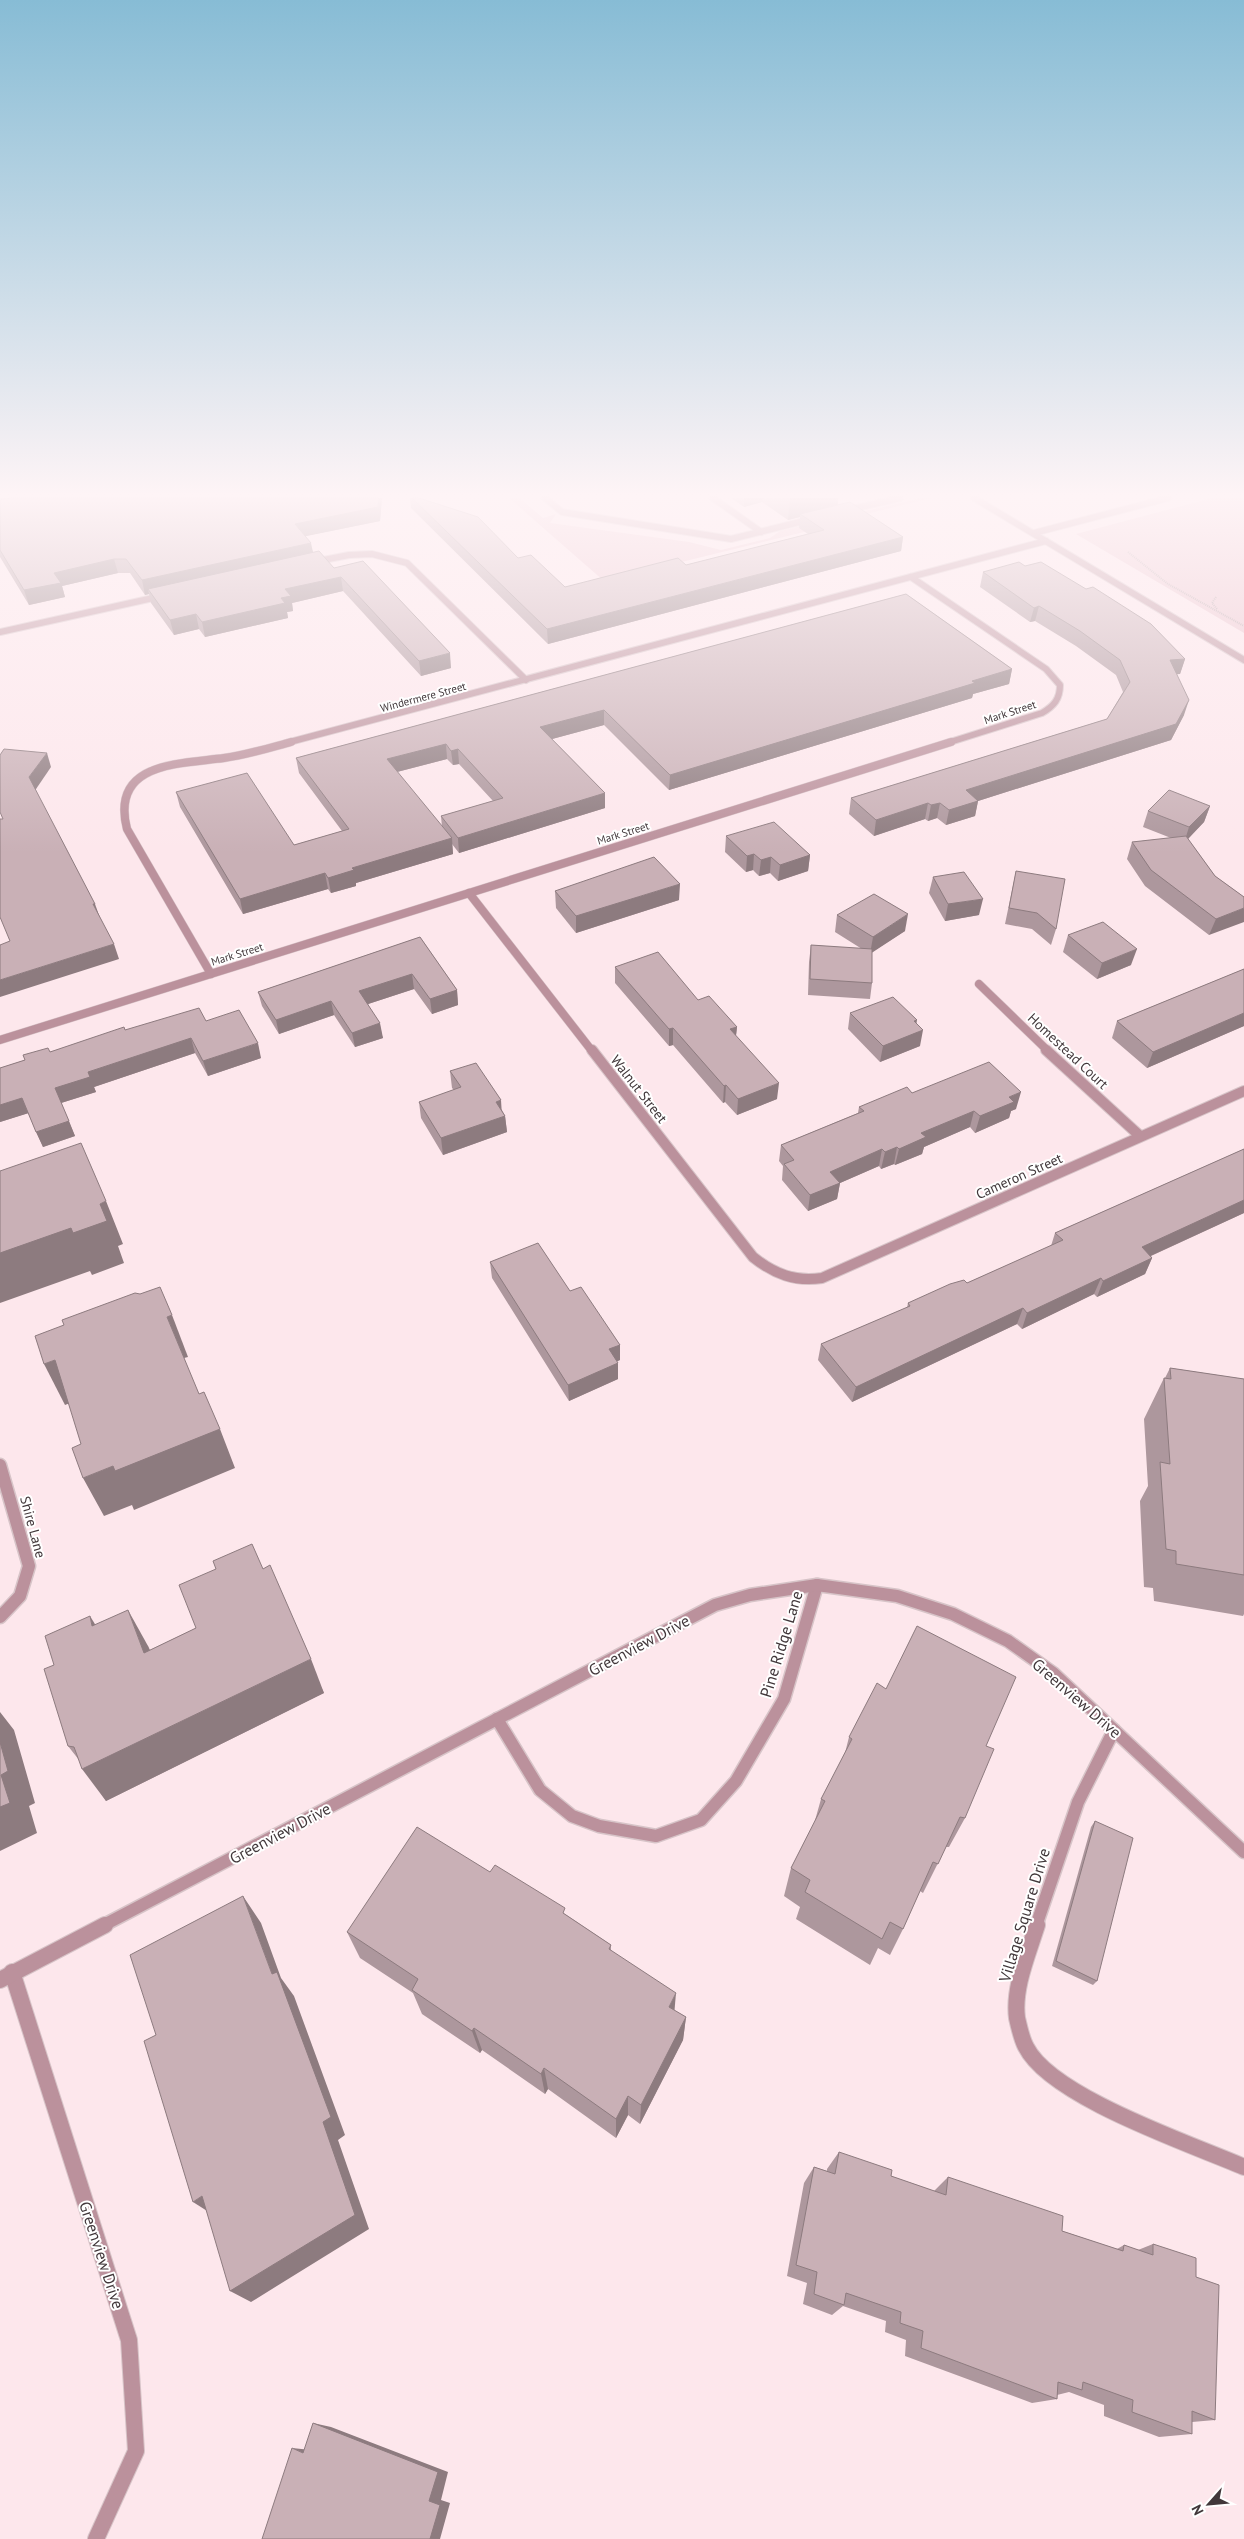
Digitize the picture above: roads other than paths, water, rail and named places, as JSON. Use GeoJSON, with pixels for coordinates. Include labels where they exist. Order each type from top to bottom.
{"type":"FeatureCollection","features":[{"type":"Feature","properties":{"kind":"street"},"geometry":{"type":"LineString","coordinates":[[0,632],[70,616]]}},
{"type":"Feature","properties":{"kind":"street"},"geometry":{"type":"LineString","coordinates":[[462,616],[526,680]]}},
{"type":"Feature","properties":{"kind":"street","name":"Windermere Street"},"geometry":{"type":"LineString","coordinates":[[211,974],[127,829],[121,815],[123,796],[132,783],[152,770],[172,763],[253,752],[763,616]]}},
{"type":"Feature","properties":{"kind":"street","name":"Mark Street"},"geometry":{"type":"LineString","coordinates":[[0,1040],[1034,716],[1046,712],[1054,705],[1060,696],[1060,685],[1046,669],[969,616]]}},
{"type":"Feature","properties":{"kind":"street"},"geometry":{"type":"LineString","coordinates":[[1172,616],[1244,660]]}},
{"type":"Feature","properties":{"kind":"street","name":"Walnut Street"},"geometry":{"type":"LineString","coordinates":[[469,893],[753,1257],[782,1276],[803,1280]]}},
{"type":"Feature","properties":{"kind":"street","name":"Homestead Court"},"geometry":{"type":"LineString","coordinates":[[979,984],[1020,1026],[1140,1136]]}},
{"type":"Feature","properties":{"kind":"street","name":"Cameron Street"},"geometry":{"type":"LineString","coordinates":[[803,1280],[822,1278],[870,1258],[1244,1090]]}},
{"type":"Feature","properties":{"kind":"street","name":"Shire Lane"},"geometry":{"type":"LineString","coordinates":[[0,1465],[29,1566],[20,1596],[0,1617]]}},
{"type":"Feature","properties":{"kind":"street","name":"Pine Ridge Lane"},"geometry":{"type":"LineString","coordinates":[[497,1720],[540,1790],[572,1816],[599,1826],[656,1836],[701,1820],[736,1781],[784,1699],[817,1585]]}},
{"type":"Feature","properties":{"kind":"street","name":"Greenview Drive"},"geometry":{"type":"LineString","coordinates":[[96,2539],[136,2451],[129,2340],[6,1976],[715,1605],[750,1595],[817,1585],[897,1596],[961,1618],[1008,1641],[1053,1673],[1244,1852]]}},
{"type":"Feature","properties":{"kind":"street","name":"Village Square Drive"},"geometry":{"type":"LineString","coordinates":[[1114,1730],[1078,1802],[1039,1916],[1019,1985],[1017,2016],[1026,2048],[1052,2076],[1087,2100],[1244,2167]]}}]}
